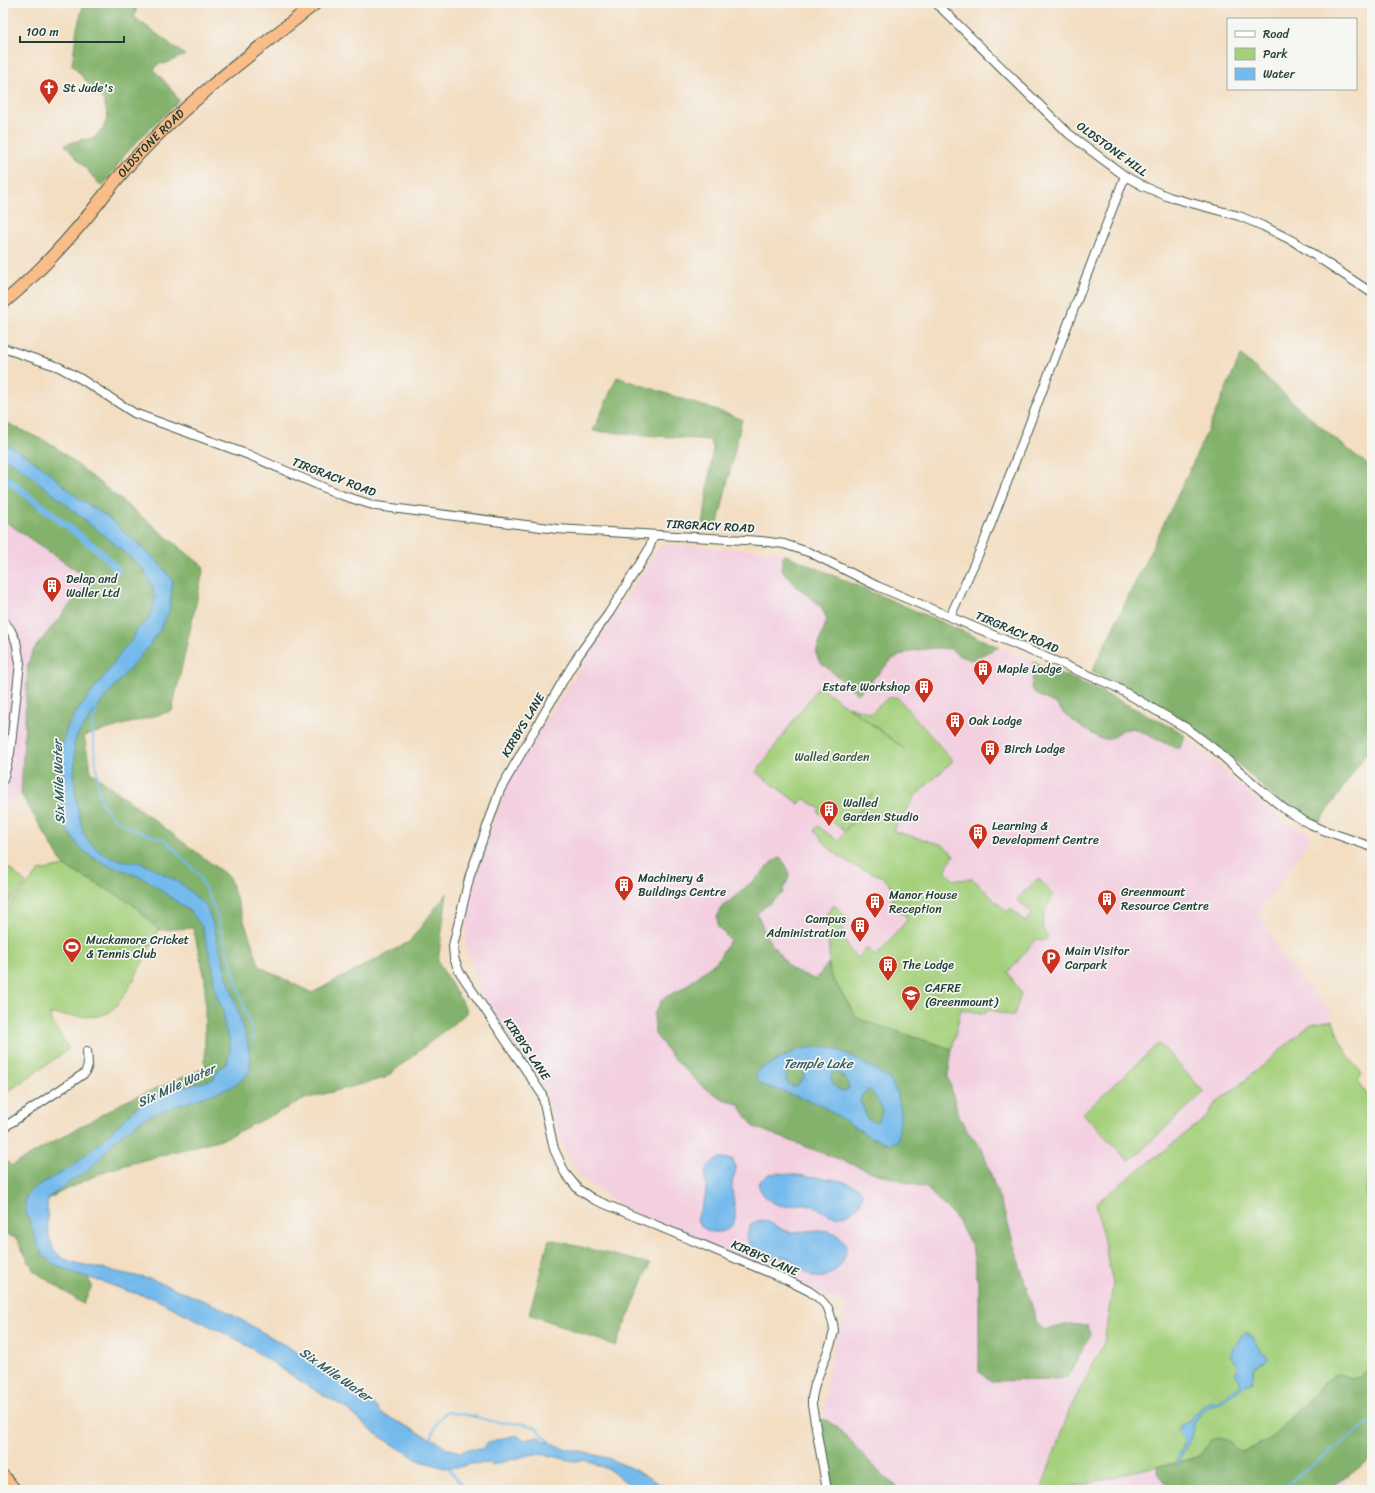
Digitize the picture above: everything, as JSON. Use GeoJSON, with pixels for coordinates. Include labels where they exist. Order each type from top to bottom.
{"type":"FeatureCollection","features":[{"type":"Feature","properties":{"kind":"highway","name":"OLDSTONE ROAD"},"geometry":{"type":"LineString","coordinates":[[3,303],[52,257],[136,157],[160,132],[200,96],[316,3]]}},
{"type":"Feature","properties":{"kind":"highway"},"geometry":{"type":"LineString","coordinates":[[3,1476],[15,1490]]}},
{"type":"Feature","properties":{"kind":"street","name":"OLDSTONE HILL"},"geometry":{"type":"LineString","coordinates":[[936,3],[1069,134],[1125,176],[1142,186],[1169,197],[1239,216],[1263,226],[1293,241],[1372,293]]}},
{"type":"Feature","properties":{"kind":"street"},"geometry":{"type":"LineString","coordinates":[[950,617],[984,542],[1125,176]]}},
{"type":"Feature","properties":{"kind":"street","name":"TIRGRACY ROAD"},"geometry":{"type":"LineString","coordinates":[[3,348],[59,367],[81,379],[134,413],[249,455],[359,501],[376,506],[557,529],[746,540],[784,544],[810,553],[858,578],[1114,686],[1188,729],[1218,752],[1254,784],[1288,811],[1323,830],[1372,847]]}},
{"type":"Feature","properties":{"kind":"street","name":"KIRBYS LANE"},"geometry":{"type":"LineString","coordinates":[[654,535],[648,551],[610,613],[578,656],[500,790],[470,875],[453,946],[454,958],[458,971],[542,1094],[554,1149],[569,1179],[578,1188],[587,1196],[599,1202],[787,1280],[809,1291],[820,1299],[828,1308],[832,1317],[834,1331],[831,1343],[815,1384],[812,1405],[827,1490]]}},
{"type":"Feature","properties":{"kind":"street"},"geometry":{"type":"LineString","coordinates":[[3,621],[10,629],[16,641],[20,663],[10,753],[3,780]]}},
{"type":"Feature","properties":{"kind":"street"},"geometry":{"type":"LineString","coordinates":[[3,1128],[85,1073],[88,1065],[88,1051]]}},
{"type":"Feature","properties":{"kind":"shaded area"},"geometry":{"type":"Polygon","coordinates":[[[3,520],[90,580],[34,649],[28,663],[21,794],[3,808],[3,520]]]}},
{"type":"Feature","properties":{"kind":"shaded area","name":"CAFRE (Greenmount)"},"geometry":{"type":"Polygon","coordinates":[[[661,544],[779,552],[1102,692],[1179,731],[1281,821],[1312,835],[1258,915],[1264,922],[1282,956],[1299,978],[1325,1005],[1333,1020],[1338,1038],[1346,1053],[1362,1074],[1358,1081],[1372,1103],[1372,1458],[1345,1478],[1350,1490],[830,1490],[824,1419],[827,1379],[830,1360],[848,1305],[625,1208],[578,1175],[563,1147],[546,1091],[484,1000],[466,945],[468,899],[476,870],[510,776],[661,544]]]}},
{"type":"Feature","properties":{"kind":"green space"},"geometry":{"type":"Polygon","coordinates":[[[84,3],[138,3],[134,17],[185,55],[164,64],[159,63],[154,70],[174,92],[179,101],[150,128],[124,156],[102,187],[65,145],[79,140],[94,138],[103,128],[108,117],[104,101],[72,65],[77,28],[84,3]]]}},
{"type":"Feature","properties":{"kind":"green space"},"geometry":{"type":"Polygon","coordinates":[[[1241,355],[1305,413],[1372,468],[1372,745],[1319,823],[1293,811],[1268,792],[1245,770],[1199,731],[1163,708],[1092,671],[1187,476],[1241,355]]]}},
{"type":"Feature","properties":{"kind":"green space"},"geometry":{"type":"Polygon","coordinates":[[[617,377],[742,419],[716,532],[703,527],[713,447],[710,440],[593,431],[617,377]]]}},
{"type":"Feature","properties":{"kind":"green space"},"geometry":{"type":"Polygon","coordinates":[[[3,421],[53,445],[204,567],[172,711],[84,736],[91,772],[229,877],[260,967],[312,993],[409,942],[447,893],[438,962],[468,1012],[385,1078],[305,1099],[225,1138],[107,1170],[47,1199],[41,1206],[47,1250],[85,1272],[92,1286],[83,1304],[34,1271],[16,1238],[3,1234],[3,1156],[11,1166],[124,1102],[205,1068],[205,978],[193,928],[158,930],[130,902],[64,866],[21,794],[28,663],[34,649],[90,580],[3,520],[3,421]]]}},
{"type":"Feature","properties":{"kind":"green space"},"geometry":{"type":"Polygon","coordinates":[[[784,554],[999,647],[971,660],[958,655],[951,649],[934,648],[910,651],[893,659],[858,694],[819,661],[816,653],[827,619],[820,605],[797,587],[781,569],[784,554]]]}},
{"type":"Feature","properties":{"kind":"green space"},"geometry":{"type":"Polygon","coordinates":[[[1034,662],[1102,692],[1179,731],[1185,736],[1180,748],[1175,748],[1133,728],[1123,730],[1110,739],[1101,739],[1084,729],[1065,715],[1056,704],[1037,695],[1031,688],[1034,662]]]}},
{"type":"Feature","properties":{"kind":"green space","name":"Walled Garden"},"geometry":{"type":"Polygon","coordinates":[[[819,686],[905,749],[848,706],[871,713],[888,698],[897,697],[953,761],[915,796],[893,831],[943,845],[954,855],[945,871],[954,880],[973,879],[1007,912],[1011,908],[1025,922],[1032,914],[1017,899],[1038,878],[1054,894],[1046,910],[1043,921],[1043,927],[1048,937],[1043,941],[1036,939],[1008,972],[1021,994],[1014,1016],[987,1009],[985,1014],[961,1009],[952,1049],[858,1019],[830,974],[827,913],[834,905],[849,919],[843,927],[844,936],[851,952],[858,958],[866,948],[876,956],[908,919],[891,900],[898,894],[883,877],[853,865],[835,853],[828,847],[815,829],[818,826],[838,841],[874,792],[845,831],[818,812],[820,809],[804,798],[799,804],[756,772],[819,686]]]}},
{"type":"Feature","properties":{"kind":"green space"},"geometry":{"type":"Polygon","coordinates":[[[780,858],[788,869],[788,880],[783,889],[783,893],[757,913],[768,939],[791,969],[816,980],[828,963],[830,974],[858,1019],[952,1049],[948,1076],[958,1114],[967,1131],[981,1146],[1006,1218],[1037,1323],[1044,1330],[1070,1324],[1088,1326],[1091,1334],[1068,1377],[1048,1380],[992,1381],[979,1372],[979,1290],[972,1246],[955,1217],[926,1188],[875,1173],[754,1127],[738,1104],[723,1099],[703,1087],[673,1058],[655,1034],[654,1014],[663,998],[682,989],[717,961],[730,940],[718,927],[717,917],[720,909],[759,876],[771,863],[780,858]],[[831,1047],[797,1050],[766,1066],[798,1096],[819,1104],[870,1137],[898,1140],[899,1126],[890,1080],[839,1050],[831,1047]]]}},
{"type":"Feature","properties":{"kind":"green space"},"geometry":{"type":"Polygon","coordinates":[[[3,863],[26,883],[3,910],[3,863]]]}},
{"type":"Feature","properties":{"kind":"green space","name":"Muckamore Cricket & Tennis Club"},"geometry":{"type":"Polygon","coordinates":[[[64,866],[130,902],[158,930],[129,988],[115,1007],[108,1013],[96,1016],[50,1014],[50,1018],[69,1049],[3,1095],[3,913],[39,871],[64,866]]]}},
{"type":"Feature","properties":{"kind":"green space"},"geometry":{"type":"Polygon","coordinates":[[[1333,1020],[1344,1049],[1362,1074],[1358,1081],[1372,1103],[1372,1367],[1360,1378],[1349,1378],[1340,1374],[1335,1375],[1324,1383],[1268,1441],[1256,1447],[1240,1451],[1234,1448],[1227,1440],[1207,1445],[1200,1456],[1175,1463],[1134,1471],[1076,1486],[1053,1490],[1041,1490],[1069,1411],[1104,1343],[1113,1284],[1096,1203],[1207,1117],[1216,1102],[1237,1087],[1311,1024],[1333,1020]]]}},
{"type":"Feature","properties":{"kind":"green space"},"geometry":{"type":"Polygon","coordinates":[[[1159,1043],[1204,1092],[1129,1162],[1083,1113],[1159,1043]]]}},
{"type":"Feature","properties":{"kind":"green space"},"geometry":{"type":"Polygon","coordinates":[[[799,1065],[804,1071],[804,1078],[797,1086],[792,1087],[786,1081],[786,1072],[791,1067],[799,1065]]]}},
{"type":"Feature","properties":{"kind":"green space"},"geometry":{"type":"Polygon","coordinates":[[[834,1072],[842,1075],[849,1083],[849,1088],[845,1091],[837,1088],[833,1083],[831,1074],[834,1072]]]}},
{"type":"Feature","properties":{"kind":"green space"},"geometry":{"type":"Polygon","coordinates":[[[868,1090],[873,1093],[883,1110],[879,1120],[875,1122],[866,1118],[864,1108],[860,1101],[861,1096],[868,1090]]]}},
{"type":"Feature","properties":{"kind":"green space"},"geometry":{"type":"Polygon","coordinates":[[[1372,1146],[1372,1227],[1369,1216],[1366,1188],[1372,1146]]]}},
{"type":"Feature","properties":{"kind":"green space"},"geometry":{"type":"Polygon","coordinates":[[[549,1239],[650,1264],[616,1346],[529,1314],[549,1239]]]}},
{"type":"Feature","properties":{"kind":"green space"},"geometry":{"type":"Polygon","coordinates":[[[1372,1367],[1372,1458],[1344,1479],[1324,1490],[1171,1490],[1159,1474],[1157,1466],[1175,1464],[1200,1456],[1210,1441],[1218,1438],[1227,1440],[1234,1448],[1240,1451],[1256,1447],[1268,1441],[1324,1383],[1335,1375],[1340,1374],[1349,1378],[1360,1378],[1372,1367]]]}},
{"type":"Feature","properties":{"kind":"green space"},"geometry":{"type":"Polygon","coordinates":[[[817,1419],[826,1420],[837,1427],[884,1477],[902,1490],[830,1490],[817,1419]]]}},
{"type":"Feature","properties":{"kind":"water"},"geometry":{"type":"Polygon","coordinates":[[[3,443],[25,455],[46,470],[77,497],[109,518],[157,561],[173,581],[169,611],[161,628],[149,646],[103,700],[77,735],[74,746],[74,781],[77,805],[83,833],[90,843],[100,852],[112,858],[127,862],[138,862],[149,866],[182,884],[206,906],[212,921],[247,1040],[251,1062],[249,1071],[237,1084],[224,1090],[153,1114],[140,1121],[117,1138],[90,1168],[48,1198],[48,1232],[53,1249],[62,1258],[76,1263],[154,1280],[219,1307],[290,1348],[354,1389],[377,1408],[380,1413],[449,1449],[461,1452],[469,1449],[482,1449],[488,1443],[502,1438],[516,1435],[525,1440],[536,1436],[564,1448],[608,1458],[631,1468],[671,1490],[637,1490],[608,1469],[584,1460],[574,1461],[547,1455],[533,1454],[492,1465],[489,1463],[470,1464],[460,1467],[444,1468],[418,1460],[373,1432],[346,1408],[306,1385],[240,1341],[153,1298],[77,1274],[53,1264],[45,1257],[38,1247],[32,1226],[26,1213],[25,1202],[27,1195],[32,1189],[71,1167],[93,1149],[146,1100],[165,1092],[214,1079],[217,1071],[227,1063],[230,1050],[230,1041],[225,1028],[223,1009],[217,998],[213,968],[202,927],[192,913],[147,880],[110,866],[94,858],[80,848],[67,830],[63,812],[61,782],[62,745],[67,728],[73,717],[124,648],[132,641],[137,629],[147,621],[152,611],[155,598],[152,586],[144,570],[123,551],[31,476],[10,461],[3,458],[3,443]]]}},
{"type":"Feature","properties":{"kind":"water","name":"Temple Lake"},"geometry":{"type":"Polygon","coordinates":[[[813,1047],[831,1047],[874,1069],[890,1080],[896,1091],[901,1110],[898,1140],[890,1144],[870,1137],[819,1104],[763,1085],[758,1081],[756,1075],[759,1069],[797,1050],[813,1047]],[[799,1065],[791,1067],[786,1072],[786,1081],[792,1087],[797,1086],[804,1078],[804,1071],[799,1065]],[[834,1072],[831,1074],[833,1083],[837,1088],[845,1091],[849,1088],[849,1083],[842,1075],[834,1072]],[[868,1090],[861,1096],[860,1101],[864,1108],[866,1118],[875,1122],[879,1120],[883,1110],[873,1093],[868,1090]]]}},
{"type":"Feature","properties":{"kind":"water"},"geometry":{"type":"Polygon","coordinates":[[[720,1158],[732,1159],[736,1167],[732,1185],[735,1220],[727,1230],[712,1232],[706,1230],[697,1221],[705,1198],[706,1170],[713,1162],[720,1158]]]}},
{"type":"Feature","properties":{"kind":"water"},"geometry":{"type":"Polygon","coordinates":[[[778,1173],[830,1179],[849,1183],[856,1186],[860,1190],[862,1194],[861,1199],[859,1204],[851,1212],[841,1216],[832,1216],[807,1204],[789,1206],[778,1205],[765,1197],[758,1183],[769,1174],[778,1173]]]}},
{"type":"Feature","properties":{"kind":"water"},"geometry":{"type":"Polygon","coordinates":[[[761,1220],[791,1232],[825,1230],[836,1234],[843,1240],[846,1247],[842,1263],[829,1275],[820,1277],[810,1275],[788,1258],[767,1258],[759,1254],[749,1244],[747,1235],[751,1225],[761,1220]]]}},
{"type":"Feature","properties":{"kind":"water"},"geometry":{"type":"Polygon","coordinates":[[[1246,1332],[1251,1335],[1261,1352],[1268,1357],[1268,1359],[1255,1368],[1251,1383],[1245,1385],[1240,1391],[1230,1395],[1221,1403],[1206,1407],[1198,1416],[1193,1425],[1194,1431],[1178,1464],[1175,1464],[1184,1444],[1184,1439],[1178,1431],[1181,1425],[1189,1421],[1206,1403],[1218,1401],[1227,1393],[1240,1387],[1240,1380],[1234,1374],[1238,1366],[1231,1357],[1231,1354],[1241,1336],[1246,1332]]]}},
{"type":"Feature","properties":{"kind":"waterway"},"geometry":{"type":"LineString","coordinates":[[3,476],[103,554],[118,571]]}},
{"type":"Feature","properties":{"kind":"waterway"},"geometry":{"type":"LineString","coordinates":[[97,708],[92,726],[100,800],[113,818],[132,829],[165,840],[199,875],[215,910],[254,1040]]}},
{"type":"Feature","properties":{"kind":"waterway"},"geometry":{"type":"LineString","coordinates":[[431,1440],[436,1424],[446,1412],[496,1422],[524,1424],[535,1427],[550,1442],[551,1445]]}},
{"type":"Feature","properties":{"kind":"waterway"},"geometry":{"type":"LineString","coordinates":[[1279,1490],[1372,1421]]}},
{"type":"Feature","properties":{"kind":"waterway"},"geometry":{"type":"LineString","coordinates":[[447,1466],[462,1486],[467,1490]]}},
{"type":"Feature","properties":{"kind":"place","name":"St Jude's"},"geometry":{"type":"Point","coordinates":[49,105]}},
{"type":"Feature","properties":{"kind":"place","name":"Delap and Waller Ltd"},"geometry":{"type":"Point","coordinates":[52,603]}},
{"type":"Feature","properties":{"kind":"place","name":"Maple Lodge"},"geometry":{"type":"Point","coordinates":[983,686]}},
{"type":"Feature","properties":{"kind":"place","name":"Estate Workshop"},"geometry":{"type":"Point","coordinates":[924,704]}},
{"type":"Feature","properties":{"kind":"place","name":"Oak Lodge"},"geometry":{"type":"Point","coordinates":[955,738]}},
{"type":"Feature","properties":{"kind":"place","name":"Birch Lodge"},"geometry":{"type":"Point","coordinates":[990,766]}},
{"type":"Feature","properties":{"kind":"place","name":"Walled Garden Studio"},"geometry":{"type":"Point","coordinates":[829,827]}},
{"type":"Feature","properties":{"kind":"place","name":"Learning & Development Centre"},"geometry":{"type":"Point","coordinates":[978,850]}},
{"type":"Feature","properties":{"kind":"place","name":"Machinery & Buildings Centre"},"geometry":{"type":"Point","coordinates":[624,902]}},
{"type":"Feature","properties":{"kind":"place","name":"Greenmount Resource Centre"},"geometry":{"type":"Point","coordinates":[1107,916]}},
{"type":"Feature","properties":{"kind":"place","name":"Manor House Reception"},"geometry":{"type":"Point","coordinates":[875,919]}},
{"type":"Feature","properties":{"kind":"place","name":"Campus Administration"},"geometry":{"type":"Point","coordinates":[860,943]}},
{"type":"Feature","properties":{"kind":"place","name":"Muckamore Cricket & Tennis Club"},"geometry":{"type":"Point","coordinates":[72,964]}},
{"type":"Feature","properties":{"kind":"place","name":"Main Visitor Carpark"},"geometry":{"type":"Point","coordinates":[1051,975]}},
{"type":"Feature","properties":{"kind":"place","name":"The Lodge"},"geometry":{"type":"Point","coordinates":[888,982]}},
{"type":"Feature","properties":{"kind":"place","name":"CAFRE (Greenmount)"},"geometry":{"type":"Point","coordinates":[911,1012]}},
{"type":"Feature","properties":{"kind":"water label","name":"Six Mile Water"},"geometry":{"type":"Point","coordinates":[58,782]}},
{"type":"Feature","properties":{"kind":"water label","name":"Six Mile Water"},"geometry":{"type":"Point","coordinates":[176,1085]}},
{"type":"Feature","properties":{"kind":"water label","name":"Six Mile Water"},"geometry":{"type":"Point","coordinates":[336,1374]}}]}
